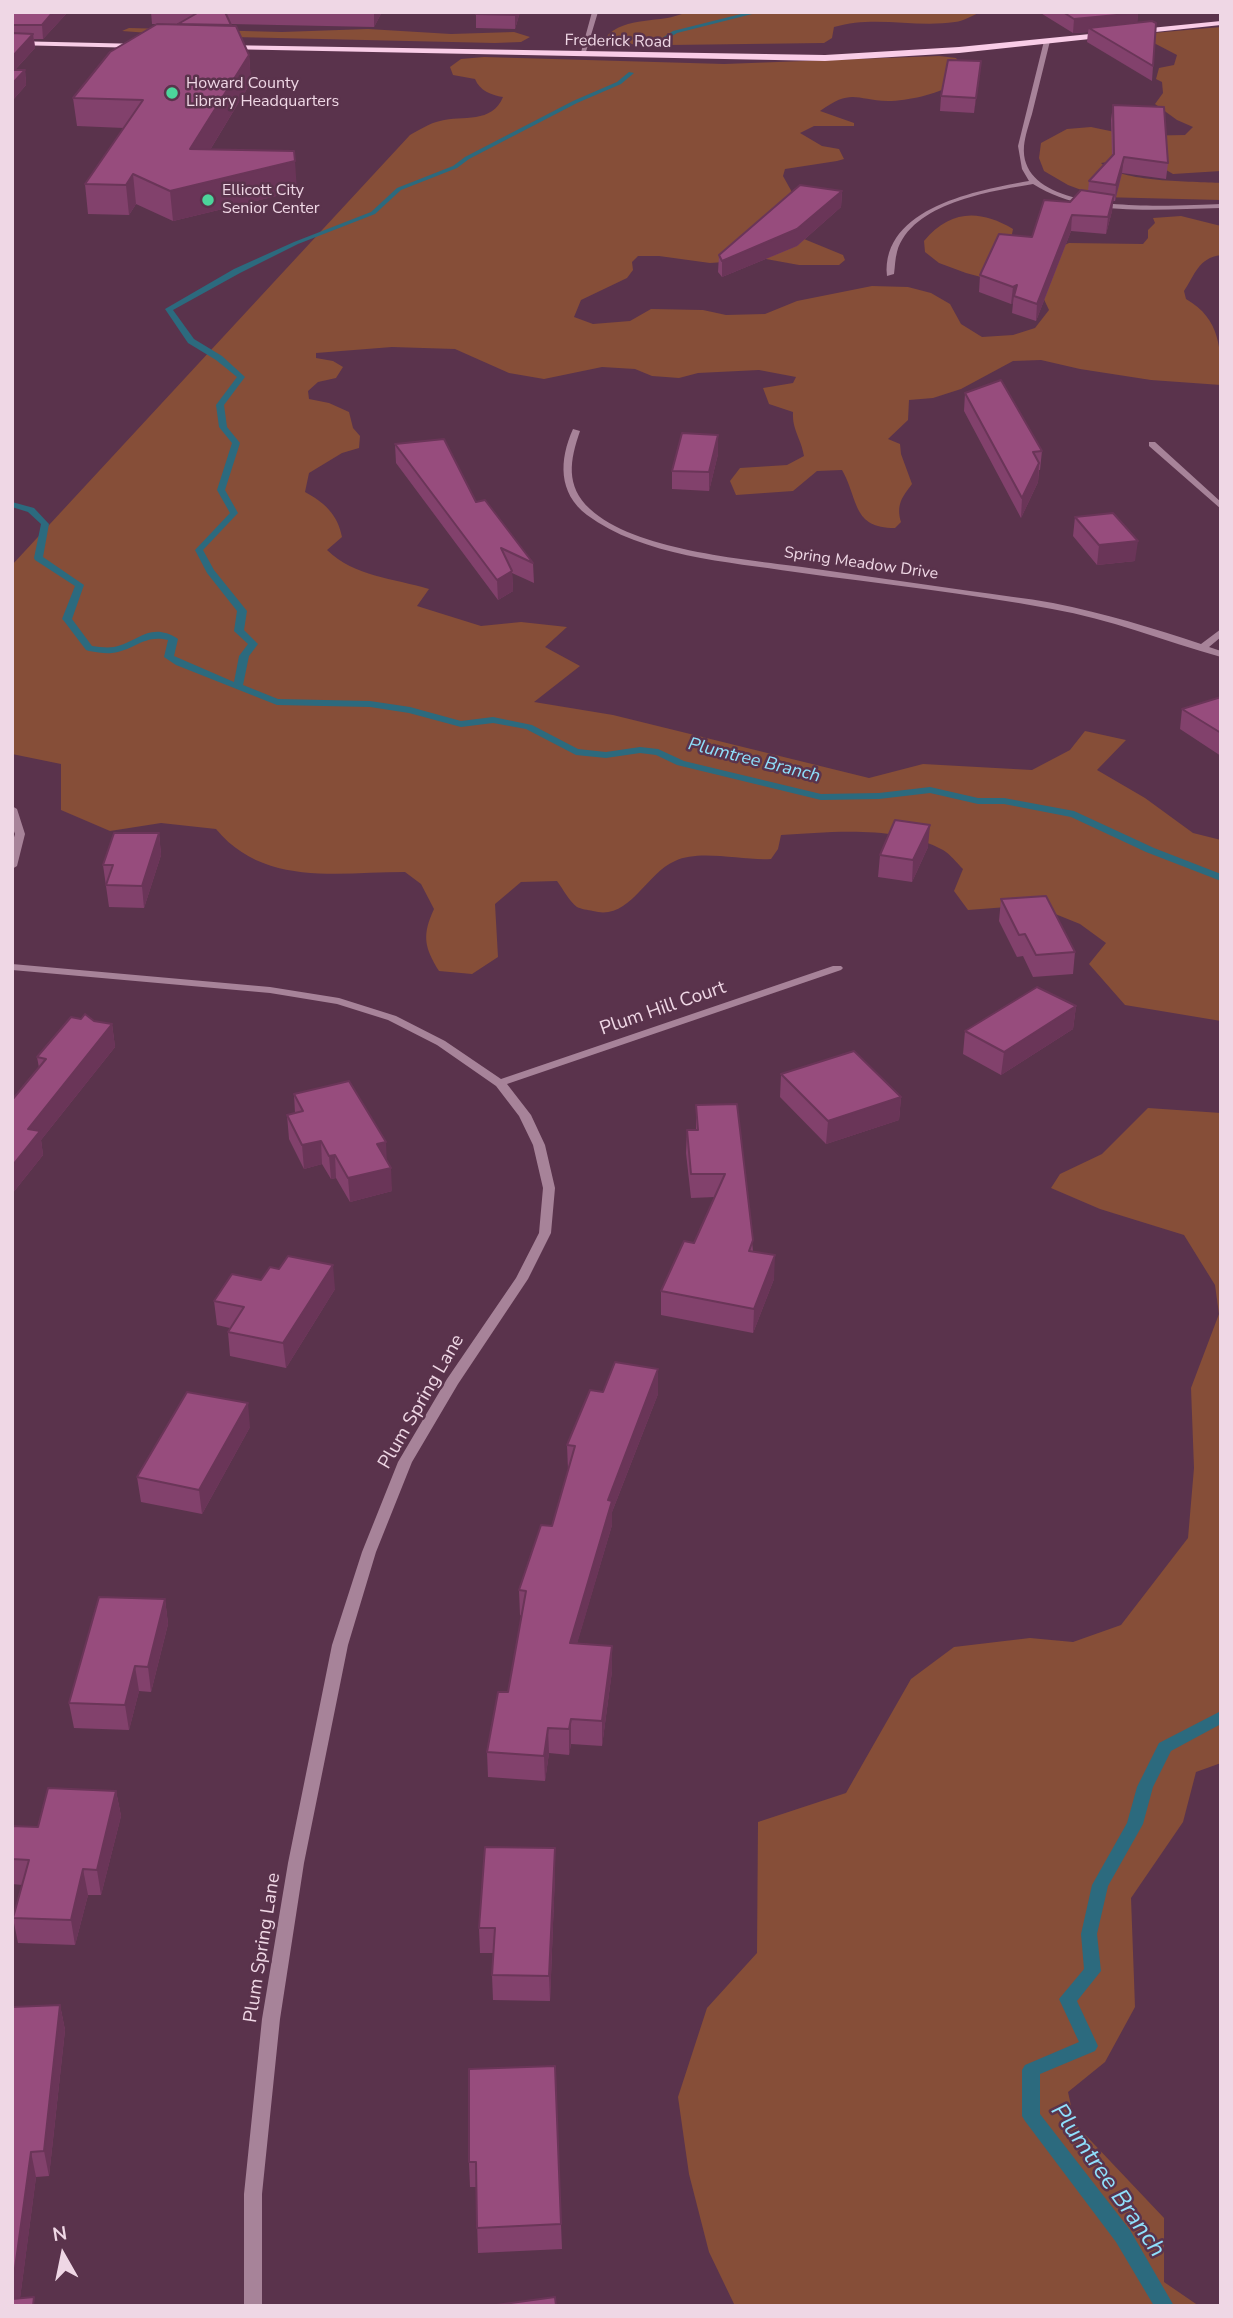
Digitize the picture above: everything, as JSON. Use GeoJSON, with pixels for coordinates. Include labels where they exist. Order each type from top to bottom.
{"type":"FeatureCollection","features":[{"type":"Feature","properties":{"kind":"main road","name":"Frederick Road"},"geometry":{"type":"LineString","coordinates":[[216,47],[582,55],[874,57],[1221,23]]}},
{"type":"Feature","properties":{"kind":"main road"},"geometry":{"type":"LineString","coordinates":[[12,43],[152,46]]}},
{"type":"Feature","properties":{"kind":"street"},"geometry":{"type":"LineString","coordinates":[[582,55],[595,12]]}},
{"type":"Feature","properties":{"kind":"street"},"geometry":{"type":"LineString","coordinates":[[1046,41],[1021,146],[1023,164],[1034,182],[1060,195],[1094,203],[1221,206]]}},
{"type":"Feature","properties":{"kind":"street"},"geometry":{"type":"LineString","coordinates":[[890,274],[890,257],[894,244],[914,222],[958,199],[1034,182]]}},
{"type":"Feature","properties":{"kind":"street","name":"Spring Meadow Drive"},"geometry":{"type":"LineString","coordinates":[[576,431],[567,463],[567,480],[578,500],[593,516],[623,532],[662,547],[711,557],[1053,606],[1127,623],[1221,654]]}},
{"type":"Feature","properties":{"kind":"street"},"geometry":{"type":"LineString","coordinates":[[1152,444],[1221,507]]}},
{"type":"Feature","properties":{"kind":"street"},"geometry":{"type":"LineString","coordinates":[[1204,647],[1221,632]]}},
{"type":"Feature","properties":{"kind":"street"},"geometry":{"type":"LineString","coordinates":[[12,809],[20,834],[12,866]]}},
{"type":"Feature","properties":{"kind":"street","name":"Plum Spring Lane"},"geometry":{"type":"LineString","coordinates":[[12,967],[270,990],[339,1001],[392,1018],[441,1043],[500,1083],[525,1115],[539,1145],[549,1188],[545,1233],[522,1279],[452,1382],[405,1462],[369,1552],[340,1645],[296,1863],[271,2019],[253,2194],[253,2306]]}},
{"type":"Feature","properties":{"kind":"street","name":"Plum Hill Court"},"geometry":{"type":"LineString","coordinates":[[500,1083],[837,968]]}},
{"type":"Feature","properties":{"kind":"shaded area"},"geometry":{"type":"Polygon","coordinates":[[[686,12],[981,12],[958,21],[940,23],[849,24],[834,27],[832,38],[824,43],[622,44],[605,38],[623,26],[686,12]]]}},
{"type":"Feature","properties":{"kind":"shaded area"},"geometry":{"type":"Polygon","coordinates":[[[1221,27],[1221,171],[1173,174],[1151,161],[1135,158],[1101,163],[1110,170],[1140,178],[1221,183],[1221,200],[1100,197],[1068,185],[1044,171],[1039,158],[1041,143],[1067,129],[1091,127],[1134,136],[1185,135],[1193,127],[1177,120],[1155,104],[1163,93],[1162,82],[1156,79],[1159,68],[1174,65],[1177,55],[1152,42],[1153,33],[1221,27]]]}},
{"type":"Feature","properties":{"kind":"shaded area"},"geometry":{"type":"Polygon","coordinates":[[[129,28],[282,32],[368,29],[451,34],[514,32],[530,37],[521,42],[495,43],[190,36],[122,31],[129,28]]]}},
{"type":"Feature","properties":{"kind":"shaded area"},"geometry":{"type":"Polygon","coordinates":[[[939,56],[956,58],[959,62],[953,85],[904,100],[847,97],[820,111],[854,123],[854,126],[814,126],[800,133],[822,146],[839,149],[844,159],[785,169],[783,176],[793,194],[804,239],[843,255],[845,260],[839,265],[799,265],[766,259],[710,263],[638,256],[632,262],[633,270],[627,278],[581,300],[574,317],[593,324],[630,321],[651,309],[703,310],[726,315],[765,314],[797,301],[872,286],[908,287],[931,293],[950,304],[961,324],[982,337],[1013,335],[1035,328],[1049,310],[1041,293],[939,263],[925,252],[924,241],[944,223],[965,216],[988,218],[1013,229],[1011,239],[1056,249],[1069,243],[1143,244],[1148,238],[1148,230],[1155,223],[1153,218],[1181,216],[1221,226],[1221,255],[1202,263],[1184,291],[1186,299],[1206,316],[1217,336],[1221,385],[1151,380],[1041,360],[1013,361],[961,389],[933,398],[909,400],[908,420],[888,439],[900,444],[912,484],[901,502],[901,522],[895,528],[881,527],[864,518],[842,470],[817,471],[793,491],[736,495],[730,481],[740,468],[787,465],[804,456],[793,412],[769,404],[763,388],[793,383],[796,377],[759,370],[698,373],[679,378],[652,376],[635,369],[602,367],[544,379],[509,373],[455,349],[392,347],[316,353],[316,358],[333,361],[343,367],[336,378],[318,382],[308,391],[309,399],[329,403],[349,412],[353,428],[360,436],[359,448],[342,453],[309,473],[305,492],[329,510],[340,529],[342,537],[327,550],[350,566],[375,576],[429,589],[417,606],[481,626],[521,622],[567,627],[545,647],[580,666],[534,702],[613,715],[869,778],[923,764],[1032,770],[1070,750],[1085,731],[1126,740],[1097,770],[1145,798],[1193,833],[1221,840],[1221,1021],[1125,1005],[1089,964],[1106,943],[1080,924],[1033,905],[968,910],[954,891],[963,869],[946,852],[925,842],[885,833],[781,835],[778,849],[771,859],[709,856],[685,858],[664,867],[627,903],[606,912],[577,907],[557,881],[521,882],[495,904],[498,957],[472,974],[439,971],[426,941],[434,909],[421,884],[405,872],[328,874],[279,868],[256,860],[235,848],[216,829],[161,823],[110,831],[61,810],[61,764],[12,754],[12,565],[410,135],[436,122],[484,115],[498,106],[503,97],[486,92],[475,79],[453,75],[450,67],[461,59],[484,57],[724,64],[939,56]]]}},
{"type":"Feature","properties":{"kind":"shaded area"},"geometry":{"type":"Polygon","coordinates":[[[1148,1108],[1221,1113],[1221,1763],[1196,1772],[1183,1822],[1131,1898],[1135,2007],[1105,2062],[1068,2092],[1075,2124],[1164,2218],[1164,2282],[1199,2306],[735,2306],[709,2252],[689,2174],[678,2097],[707,2008],[757,1953],[758,1822],[846,1793],[911,1679],[954,1647],[1030,1638],[1073,1642],[1121,1625],[1188,1538],[1194,1468],[1191,1388],[1219,1314],[1215,1285],[1184,1235],[1100,1209],[1051,1188],[1060,1174],[1102,1154],[1148,1108]]]}},
{"type":"Feature","properties":{"kind":"building"},"geometry":{"type":"Polygon","coordinates":[[[12,12],[53,12],[42,25],[12,25],[12,12]]]}},
{"type":"Feature","properties":{"kind":"building"},"geometry":{"type":"Polygon","coordinates":[[[199,12],[225,12],[231,25],[178,24],[199,12]]]}},
{"type":"Feature","properties":{"kind":"building"},"geometry":{"type":"Polygon","coordinates":[[[476,12],[516,12],[515,15],[476,12]]]}},
{"type":"Feature","properties":{"kind":"building"},"geometry":{"type":"Polygon","coordinates":[[[1063,12],[1138,12],[1138,13],[1074,19],[1063,12]]]}},
{"type":"Feature","properties":{"kind":"building"},"geometry":{"type":"Polygon","coordinates":[[[1152,21],[1156,23],[1153,66],[1089,28],[1152,21]]]}},
{"type":"Feature","properties":{"kind":"building"},"geometry":{"type":"Polygon","coordinates":[[[157,24],[236,26],[249,55],[190,149],[294,151],[295,161],[170,191],[133,174],[126,185],[85,184],[143,100],[73,98],[110,52],[157,24]]]}},
{"type":"Feature","properties":{"kind":"building"},"geometry":{"type":"Polygon","coordinates":[[[12,33],[33,34],[12,57],[12,33]]]}},
{"type":"Feature","properties":{"kind":"building"},"geometry":{"type":"Polygon","coordinates":[[[948,60],[981,61],[976,98],[941,96],[948,60]]]}},
{"type":"Feature","properties":{"kind":"building"},"geometry":{"type":"Polygon","coordinates":[[[12,70],[25,70],[12,84],[12,70]]]}},
{"type":"Feature","properties":{"kind":"building"},"geometry":{"type":"Polygon","coordinates":[[[1113,105],[1164,107],[1168,163],[1124,157],[1116,185],[1089,181],[1114,154],[1113,105]]]}},
{"type":"Feature","properties":{"kind":"building"},"geometry":{"type":"Polygon","coordinates":[[[800,185],[842,191],[797,229],[722,261],[719,255],[800,185]]]}},
{"type":"Feature","properties":{"kind":"building"},"geometry":{"type":"Polygon","coordinates":[[[1081,190],[1114,195],[1108,217],[1072,215],[1037,304],[1014,296],[1017,285],[1013,287],[980,275],[999,234],[1032,237],[1044,200],[1070,202],[1081,190]]]}},
{"type":"Feature","properties":{"kind":"building"},"geometry":{"type":"Polygon","coordinates":[[[1001,380],[1042,451],[1033,452],[1039,463],[1022,498],[965,393],[1001,380]]]}},
{"type":"Feature","properties":{"kind":"building"},"geometry":{"type":"Polygon","coordinates":[[[682,433],[718,435],[709,472],[672,471],[682,433]]]}},
{"type":"Feature","properties":{"kind":"building"},"geometry":{"type":"Polygon","coordinates":[[[444,439],[476,502],[485,500],[533,563],[501,548],[512,571],[497,580],[395,444],[444,439]]]}},
{"type":"Feature","properties":{"kind":"building"},"geometry":{"type":"Polygon","coordinates":[[[1113,513],[1138,541],[1099,545],[1075,517],[1113,513]]]}},
{"type":"Feature","properties":{"kind":"building"},"geometry":{"type":"Polygon","coordinates":[[[1221,697],[1221,733],[1182,709],[1221,697]]]}},
{"type":"Feature","properties":{"kind":"building"},"geometry":{"type":"Polygon","coordinates":[[[895,820],[930,825],[913,860],[880,855],[895,820]]]}},
{"type":"Feature","properties":{"kind":"building"},"geometry":{"type":"Polygon","coordinates":[[[114,833],[159,833],[142,886],[106,885],[113,865],[103,865],[114,833]]]}},
{"type":"Feature","properties":{"kind":"building"},"geometry":{"type":"Polygon","coordinates":[[[1046,896],[1075,952],[1036,955],[1025,934],[1019,935],[1001,899],[1046,896]]]}},
{"type":"Feature","properties":{"kind":"building"},"geometry":{"type":"Polygon","coordinates":[[[1037,987],[1076,1006],[1004,1052],[965,1031],[1037,987]]]}},
{"type":"Feature","properties":{"kind":"building"},"geometry":{"type":"Polygon","coordinates":[[[85,1014],[94,1021],[112,1024],[28,1129],[40,1131],[12,1166],[12,1100],[46,1059],[37,1057],[71,1017],[81,1019],[85,1014]]]}},
{"type":"Feature","properties":{"kind":"building"},"geometry":{"type":"Polygon","coordinates":[[[854,1051],[901,1097],[828,1121],[781,1074],[854,1051]]]}},
{"type":"Feature","properties":{"kind":"building"},"geometry":{"type":"Polygon","coordinates":[[[349,1081],[386,1142],[377,1144],[391,1168],[348,1178],[335,1155],[329,1156],[321,1141],[302,1145],[287,1115],[303,1111],[294,1094],[349,1081]]]}},
{"type":"Feature","properties":{"kind":"building"},"geometry":{"type":"Polygon","coordinates":[[[737,1104],[753,1240],[749,1251],[775,1255],[754,1309],[661,1291],[684,1241],[694,1243],[725,1174],[691,1174],[687,1130],[698,1130],[696,1105],[737,1104]]]}},
{"type":"Feature","properties":{"kind":"building"},"geometry":{"type":"Polygon","coordinates":[[[288,1256],[333,1265],[283,1343],[228,1332],[244,1307],[214,1301],[232,1274],[261,1280],[270,1267],[279,1269],[288,1256]]]}},
{"type":"Feature","properties":{"kind":"building"},"geometry":{"type":"Polygon","coordinates":[[[615,1362],[658,1369],[608,1500],[612,1501],[570,1643],[612,1646],[602,1721],[571,1719],[569,1729],[548,1728],[544,1756],[487,1752],[498,1692],[508,1692],[526,1591],[519,1590],[541,1525],[552,1526],[575,1446],[567,1445],[590,1390],[603,1392],[615,1362]]]}},
{"type":"Feature","properties":{"kind":"building"},"geometry":{"type":"Polygon","coordinates":[[[187,1392],[248,1403],[199,1490],[137,1477],[187,1392]]]}},
{"type":"Feature","properties":{"kind":"building"},"geometry":{"type":"Polygon","coordinates":[[[99,1597],[165,1599],[148,1667],[135,1666],[125,1705],[69,1703],[99,1597]]]}},
{"type":"Feature","properties":{"kind":"building"},"geometry":{"type":"Polygon","coordinates":[[[48,1788],[116,1791],[97,1870],[83,1869],[71,1920],[13,1918],[29,1860],[12,1859],[12,1826],[38,1827],[48,1788]]]}},
{"type":"Feature","properties":{"kind":"building"},"geometry":{"type":"Polygon","coordinates":[[[485,1847],[555,1848],[549,1976],[492,1975],[495,1928],[479,1928],[485,1847]]]}},
{"type":"Feature","properties":{"kind":"building"},"geometry":{"type":"Polygon","coordinates":[[[60,2005],[44,2151],[31,2152],[12,2290],[12,2007],[60,2005]]]}},
{"type":"Feature","properties":{"kind":"building"},"geometry":{"type":"Polygon","coordinates":[[[555,2066],[561,2224],[477,2228],[476,2162],[469,2162],[469,2069],[555,2066]]]}},
{"type":"Feature","properties":{"kind":"building"},"geometry":{"type":"Polygon","coordinates":[[[34,2297],[33,2306],[12,2306],[12,2299],[34,2297]]]}},
{"type":"Feature","properties":{"kind":"building"},"geometry":{"type":"Polygon","coordinates":[[[555,2297],[556,2306],[489,2306],[555,2297]]]}},
{"type":"Feature","properties":{"kind":"waterway"},"geometry":{"type":"LineString","coordinates":[[656,44],[675,32],[757,12]]}},
{"type":"Feature","properties":{"kind":"waterway"},"geometry":{"type":"LineString","coordinates":[[238,687],[244,656],[253,644],[239,631],[242,611],[210,571],[199,550],[234,513],[221,490],[236,443],[223,427],[220,405],[241,377],[219,358],[191,341],[169,309],[237,271],[296,243],[373,213],[399,189],[455,167],[467,158],[575,102],[619,83],[631,73]]}},
{"type":"Feature","properties":{"kind":"waterway","name":"Plumtree Branch"},"geometry":{"type":"LineString","coordinates":[[12,504],[31,510],[45,524],[38,558],[80,585],[67,619],[89,648],[113,650],[146,636],[162,636],[173,639],[169,657],[238,687]]}},
{"type":"Feature","properties":{"kind":"waterway","name":"Plumtree Branch"},"geometry":{"type":"LineString","coordinates":[[238,687],[277,702],[370,704],[410,710],[461,724],[493,720],[529,727],[576,752],[606,755],[640,750],[658,752],[681,763],[821,797],[879,796],[930,790],[978,801],[1004,801],[1074,814],[1150,850],[1221,878]]}},
{"type":"Feature","properties":{"kind":"waterway","name":"Plumtree Branch"},"geometry":{"type":"LineString","coordinates":[[1165,2306],[1123,2236],[1031,2116],[1031,2070],[1089,2046],[1068,1999],[1093,1971],[1089,1934],[1100,1885],[1135,1824],[1145,1787],[1165,1747],[1221,1717]]}},
{"type":"Feature","properties":{"kind":"place","name":"Howard County Library Headquarters"},"geometry":{"type":"Point","coordinates":[172,93]}},
{"type":"Feature","properties":{"kind":"place","name":"Ellicott City Senior Center"},"geometry":{"type":"Point","coordinates":[208,200]}}]}
